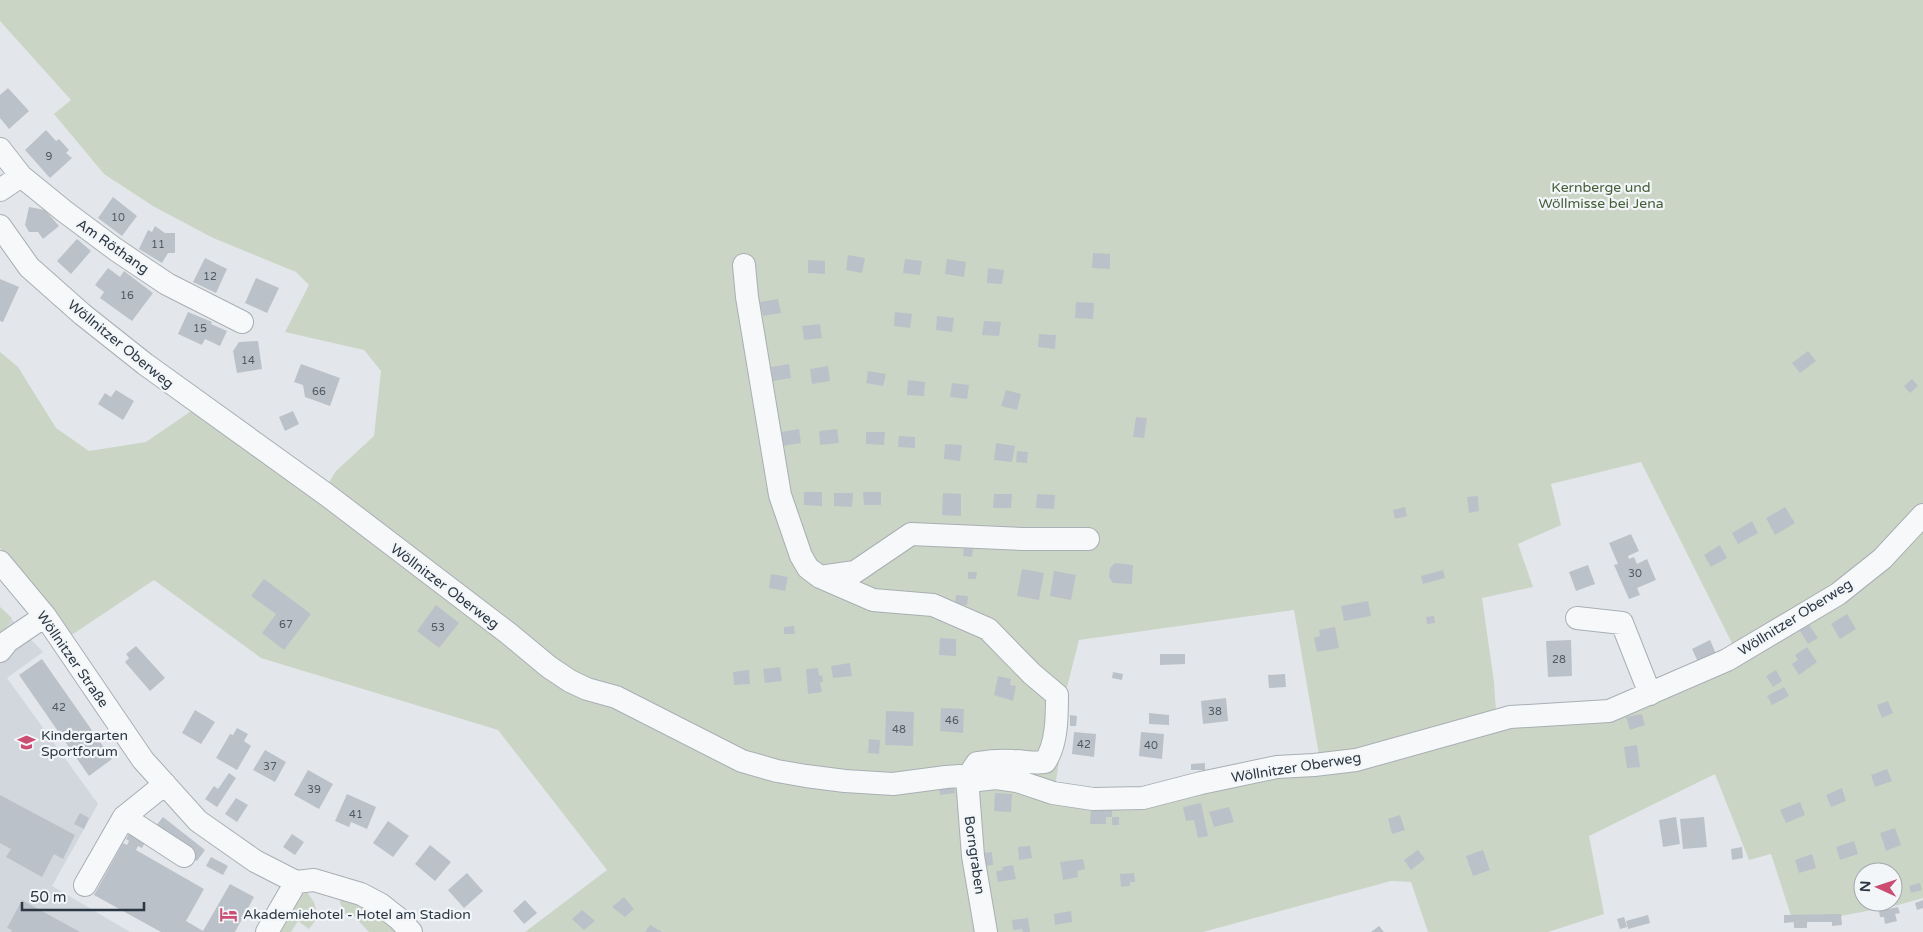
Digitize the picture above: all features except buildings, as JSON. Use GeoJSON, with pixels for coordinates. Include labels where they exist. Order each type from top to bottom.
{"type":"FeatureCollection","features":[{"type":"Feature","properties":{"kind":"street","name":"Am Röthang"},"geometry":{"type":"LineString","coordinates":[[0,149],[21,176],[64,211],[167,284],[242,322]]}},
{"type":"Feature","properties":{"kind":"street"},"geometry":{"type":"LineString","coordinates":[[0,190],[21,176]]}},
{"type":"Feature","properties":{"kind":"street","name":"Wöllnitzer Oberweg"},"geometry":{"type":"LineString","coordinates":[[0,226],[30,267],[82,314],[124,348],[184,394],[327,495],[570,681],[587,689],[616,697],[742,761],[777,771],[845,781],[893,784],[946,777],[978,780],[996,778],[1017,781],[1054,793],[1093,799],[1143,798],[1201,783],[1277,767],[1356,760],[1510,716],[1609,711],[1727,660],[1838,594],[1882,559],[1923,515]]}},
{"type":"Feature","properties":{"kind":"street"},"geometry":{"type":"LineString","coordinates":[[744,265],[747,297],[780,494],[801,556],[808,568],[820,577],[873,600],[933,605],[988,629],[1032,674],[1057,695],[1057,717],[1050,755],[1045,762],[1034,764],[1015,761],[993,761],[978,764],[967,778]]}},
{"type":"Feature","properties":{"kind":"street"},"geometry":{"type":"LineString","coordinates":[[820,577],[855,572],[911,534],[1022,539],[1088,539]]}},
{"type":"Feature","properties":{"kind":"street","name":"Wöllnitzer Straße"},"geometry":{"type":"LineString","coordinates":[[0,562],[45,616],[143,760],[198,821],[255,860],[296,882],[314,880],[361,894],[380,904],[399,919],[411,932]]}},
{"type":"Feature","properties":{"kind":"street"},"geometry":{"type":"LineString","coordinates":[[0,651],[8,641],[45,616]]}},
{"type":"Feature","properties":{"kind":"street"},"geometry":{"type":"LineString","coordinates":[[1577,618],[1622,623],[1650,694]]}},
{"type":"Feature","properties":{"kind":"street","name":"Borngraben"},"geometry":{"type":"LineString","coordinates":[[967,778],[974,856],[986,932]]}},
{"type":"Feature","properties":{"kind":"street"},"geometry":{"type":"LineString","coordinates":[[85,885],[124,817],[165,784]]}},
{"type":"Feature","properties":{"kind":"street"},"geometry":{"type":"LineString","coordinates":[[124,817],[184,856]]}},
{"type":"Feature","properties":{"kind":"street"},"geometry":{"type":"LineString","coordinates":[[267,932],[296,882]]}},
{"type":"Feature","properties":{"kind":"shaded area","name":"Kindergarten Sportforum"},"geometry":{"type":"Polygon","coordinates":[[[0,607],[43,652],[7,678],[98,804],[52,886],[130,932],[0,932],[0,607]]]}},
{"type":"Feature","properties":{"kind":"green space","name":"Kernberge und Wöllmisse bei Jena"},"geometry":{"type":"Polygon","coordinates":[[[0,0],[1923,0],[1923,898],[1903,904],[1903,862],[1853,862],[1853,912],[1862,912],[1794,925],[1771,854],[1749,860],[1715,774],[1589,836],[1604,914],[1548,932],[1428,932],[1411,882],[1391,881],[1203,932],[525,932],[607,870],[498,730],[261,658],[154,580],[70,636],[0,548],[0,352],[18,367],[56,428],[89,451],[146,442],[203,403],[325,489],[336,471],[374,436],[381,371],[364,350],[285,332],[309,285],[296,272],[213,238],[153,206],[104,174],[54,114],[71,100],[0,21],[0,0]],[[1641,462],[1551,484],[1561,525],[1518,544],[1533,587],[1482,598],[1494,682],[1497,726],[1580,720],[1740,659],[1641,462]],[[1294,610],[1079,640],[1064,699],[1065,717],[1054,796],[1084,802],[1322,772],[1294,610]]]}},
{"type":"Feature","properties":{"kind":"green space"},"geometry":{"type":"Polygon","coordinates":[[[0,607],[12,618],[2,635],[0,634],[0,607]]]}},
{"type":"Feature","properties":{"kind":"green space"},"geometry":{"type":"Polygon","coordinates":[[[307,892],[314,902],[318,917],[309,929],[298,921],[291,932],[278,932],[300,895],[307,892]]]}},
{"type":"Feature","properties":{"kind":"green space"},"geometry":{"type":"Polygon","coordinates":[[[341,895],[350,897],[404,932],[369,932],[352,914],[344,914],[340,902],[341,895]]]}},
{"type":"Feature","properties":{"kind":"place","name":"Kindergarten Sportforum"},"geometry":{"type":"Point","coordinates":[27,743]}},
{"type":"Feature","properties":{"kind":"place","name":"Akademiehotel - Hotel am Stadion"},"geometry":{"type":"Point","coordinates":[229,914]}}]}
